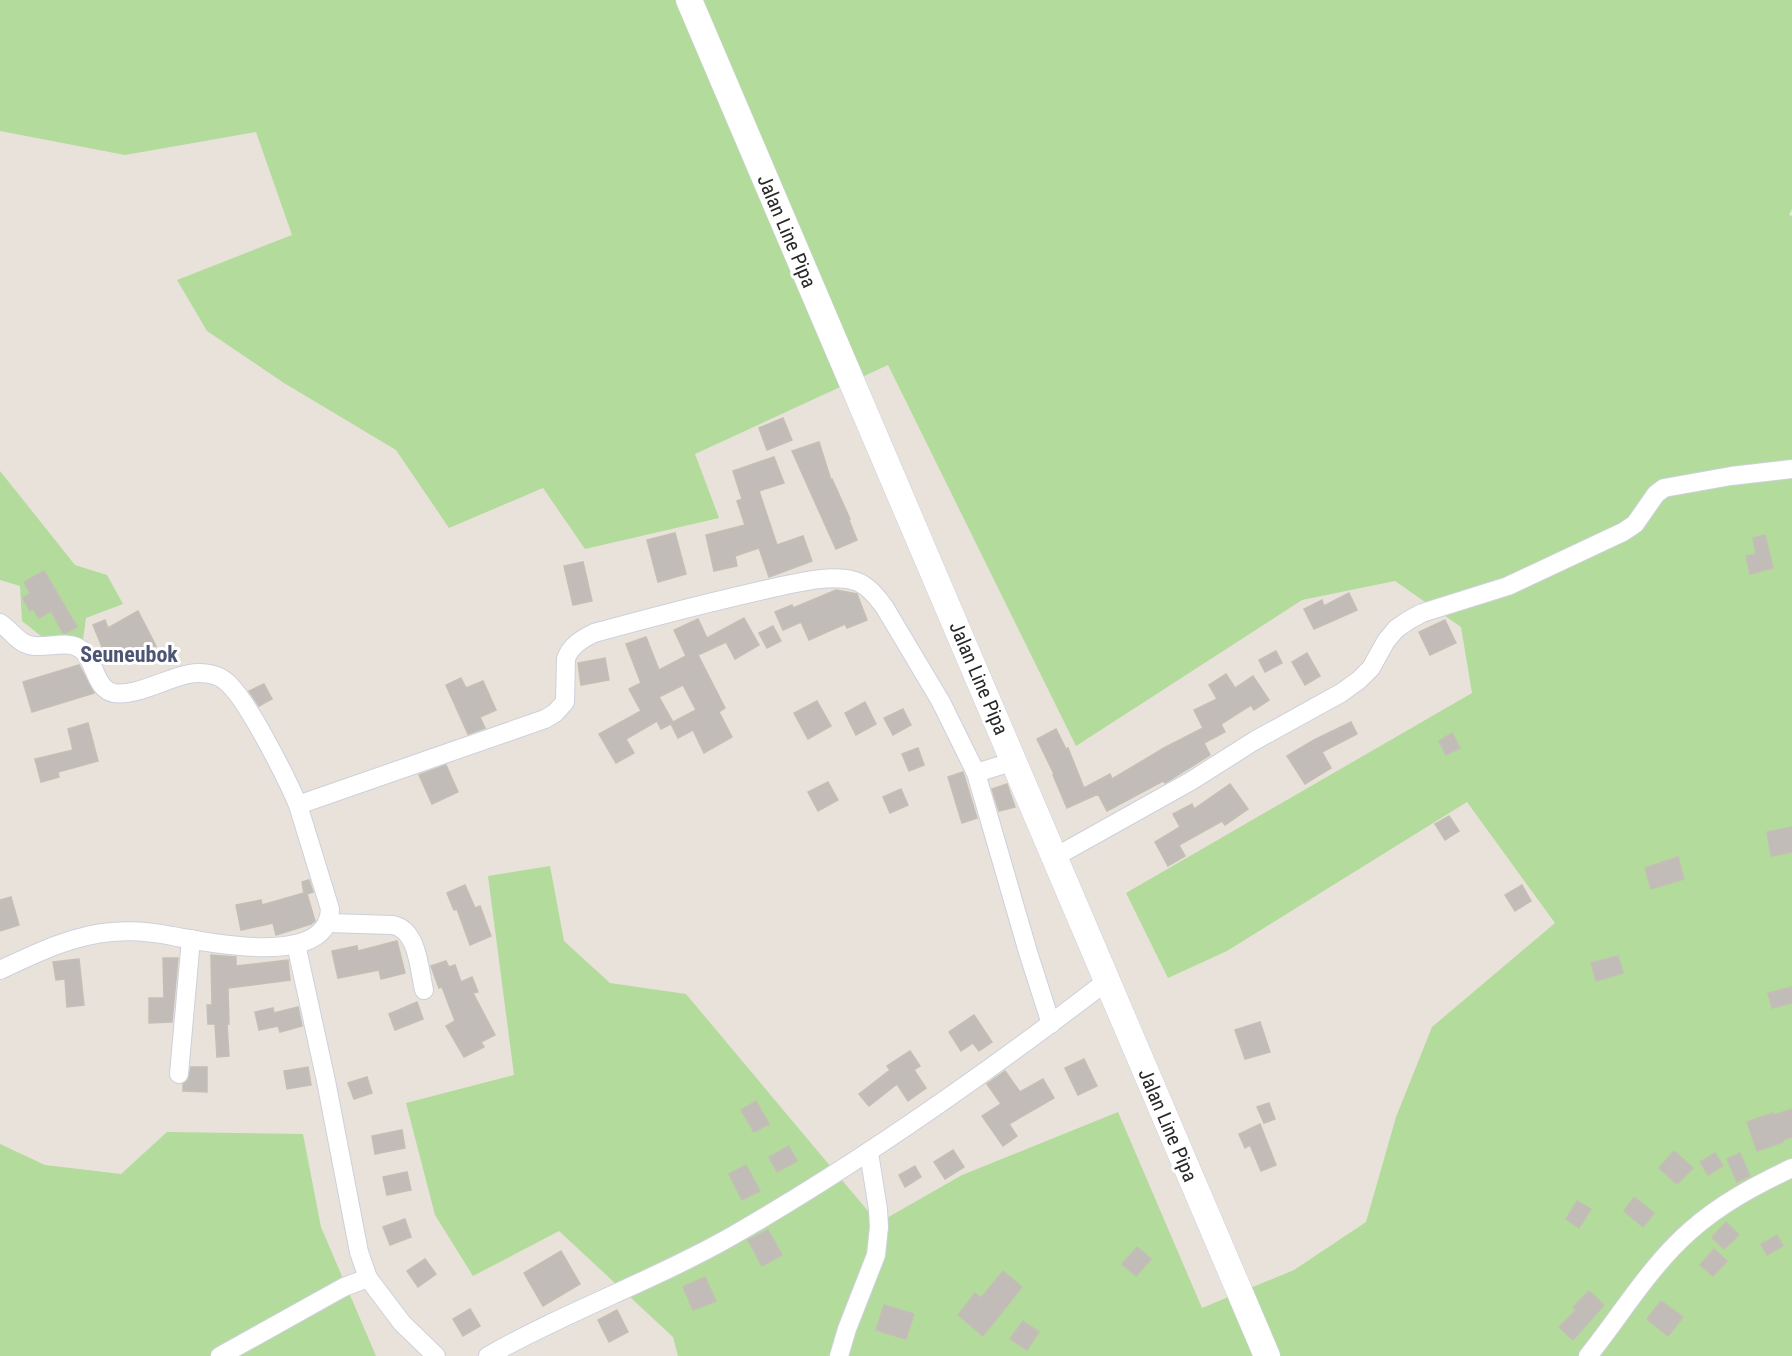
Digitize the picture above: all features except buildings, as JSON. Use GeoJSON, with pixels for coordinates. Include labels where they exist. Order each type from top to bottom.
{"type":"FeatureCollection","features":[{"type":"Feature","properties":{"kind":"main road","name":"Jalan Line Pipa"},"geometry":{"type":"LineString","coordinates":[[689,0],[1268,1356]]}},
{"type":"Feature","properties":{"kind":"street"},"geometry":{"type":"LineString","coordinates":[[1055,857],[1341,693],[1371,668],[1386,641],[1408,620],[1422,613],[1508,586],[1623,532],[1635,524],[1656,494],[1664,488],[1731,476],[1792,469]]}},
{"type":"Feature","properties":{"kind":"street"},"geometry":{"type":"LineString","coordinates":[[298,805],[545,719],[555,713],[565,702],[568,652],[580,640],[594,633],[811,580],[855,581],[866,586],[876,596],[923,668],[976,773],[1051,1024]]}},
{"type":"Feature","properties":{"kind":"street"},"geometry":{"type":"LineString","coordinates":[[0,623],[23,643],[30,646],[67,645],[84,651],[102,686],[113,693],[126,693],[190,674],[208,674],[223,679],[233,687],[246,706],[298,805],[330,909],[328,923],[315,938],[296,944],[257,947],[216,944],[138,932],[100,933],[67,941],[0,970]]}},
{"type":"Feature","properties":{"kind":"street"},"geometry":{"type":"LineString","coordinates":[[976,773],[1015,760]]}},
{"type":"Feature","properties":{"kind":"street"},"geometry":{"type":"LineString","coordinates":[[328,923],[393,925],[402,928],[412,940],[424,990]]}},
{"type":"Feature","properties":{"kind":"street"},"geometry":{"type":"LineString","coordinates":[[179,1074],[191,939]]}},
{"type":"Feature","properties":{"kind":"street"},"geometry":{"type":"LineString","coordinates":[[296,944],[326,1081],[359,1252],[368,1278],[402,1323],[436,1356]]}},
{"type":"Feature","properties":{"kind":"street"},"geometry":{"type":"LineString","coordinates":[[488,1356],[528,1333],[723,1241],[811,1189],[869,1153],[1051,1024],[1107,981]]}},
{"type":"Feature","properties":{"kind":"street"},"geometry":{"type":"LineString","coordinates":[[839,1356],[847,1329],[876,1256],[878,1209],[869,1153]]}},
{"type":"Feature","properties":{"kind":"street"},"geometry":{"type":"LineString","coordinates":[[1588,1356],[1665,1257],[1689,1231],[1744,1192],[1792,1168]]}},
{"type":"Feature","properties":{"kind":"street"},"geometry":{"type":"LineString","coordinates":[[220,1356],[344,1287],[368,1278]]}},
{"type":"Feature","properties":{"kind":"green space"},"geometry":{"type":"Polygon","coordinates":[[[0,0],[1792,0],[1792,209],[1789,215],[1792,216],[1792,1356],[678,1356],[673,1337],[559,1231],[473,1276],[435,1215],[406,1103],[514,1075],[488,876],[550,866],[564,941],[610,983],[686,994],[878,1223],[962,1175],[1118,1112],[1202,1308],[1294,1270],[1366,1222],[1396,1117],[1432,1027],[1555,923],[1467,802],[1227,951],[1168,978],[1126,893],[1472,693],[1461,627],[1395,581],[1302,600],[1076,746],[888,365],[695,454],[719,518],[585,549],[543,488],[449,528],[396,450],[284,383],[207,331],[177,280],[292,235],[256,132],[125,155],[0,131],[0,0]]]}},
{"type":"Feature","properties":{"kind":"green space"},"geometry":{"type":"Polygon","coordinates":[[[0,471],[75,565],[107,575],[123,604],[86,618],[83,640],[41,636],[22,621],[20,586],[0,580],[0,471]]]}},
{"type":"Feature","properties":{"kind":"green space"},"geometry":{"type":"Polygon","coordinates":[[[167,1132],[303,1134],[321,1227],[376,1356],[0,1356],[0,1144],[45,1165],[121,1174],[167,1132]]]}},
{"type":"Feature","properties":{"kind":"district","name":"Seuneubok"},"geometry":{"type":"Point","coordinates":[129,654]}}]}
